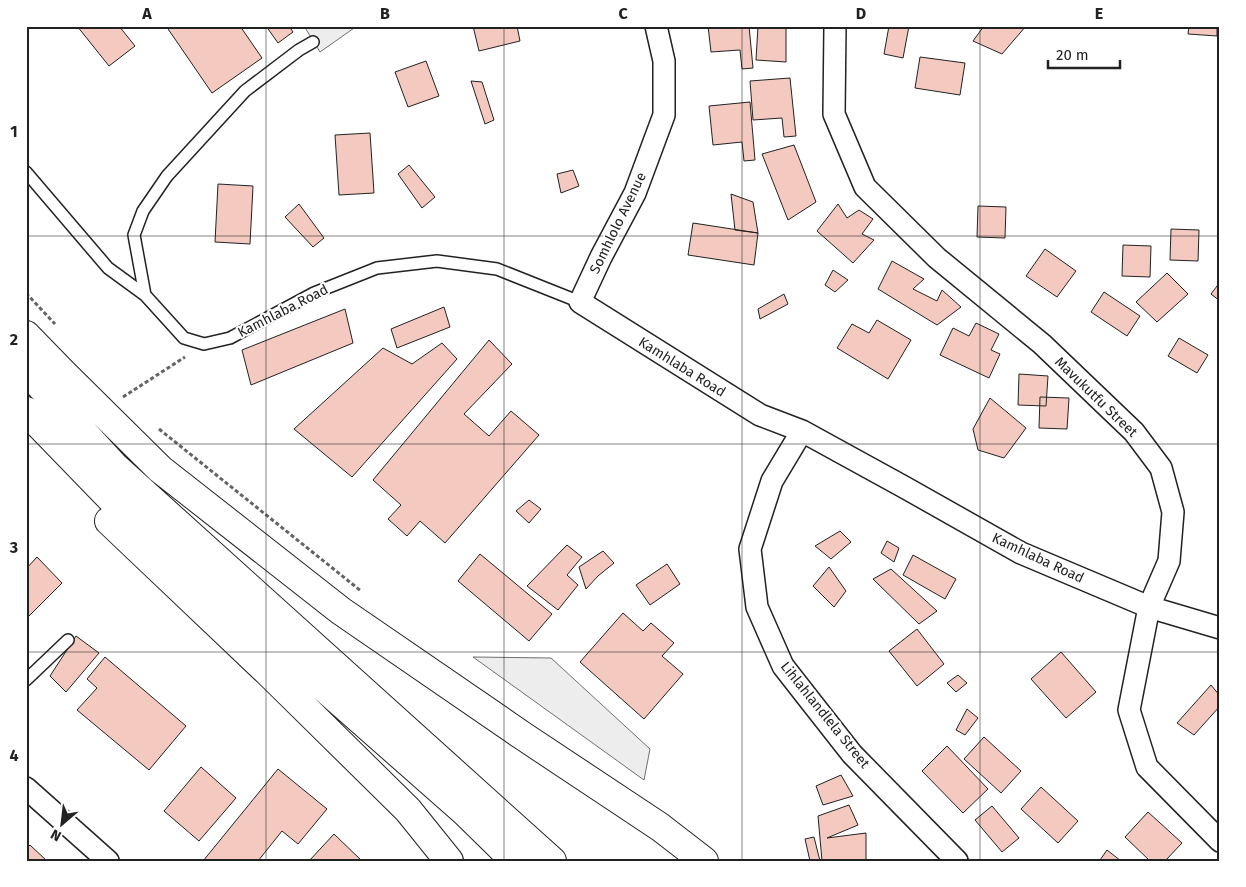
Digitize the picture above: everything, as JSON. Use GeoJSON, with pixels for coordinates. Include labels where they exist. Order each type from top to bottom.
{"type":"FeatureCollection","features":[{"type":"Feature","properties":{"kind":"highway"},"geometry":{"type":"LineString","coordinates":[[26,335],[160,469],[341,611],[660,827],[704,861]]}},
{"type":"Feature","properties":{"kind":"highway"},"geometry":{"type":"LineString","coordinates":[[26,370],[115,467],[552,861]]}},
{"type":"Feature","properties":{"kind":"highway"},"geometry":{"type":"LineString","coordinates":[[26,411],[120,508],[465,812],[515,861]]}},
{"type":"Feature","properties":{"kind":"highway"},"geometry":{"type":"LineString","coordinates":[[26,435],[98,511],[270,674],[408,810],[449,861]]}},
{"type":"Feature","properties":{"kind":"street","name":"Somhlolo Avenue"},"geometry":{"type":"LineString","coordinates":[[580,302],[601,257],[635,193],[664,115],[664,61],[656,26]]}},
{"type":"Feature","properties":{"kind":"street","name":"Mavukutfu Street"},"geometry":{"type":"LineString","coordinates":[[835,26],[834,114],[865,187],[937,258],[1042,344],[1099,398],[1134,432],[1161,468],[1173,512],[1169,561],[1149,607],[1129,710],[1147,767],[1220,841]]}},
{"type":"Feature","properties":{"kind":"street","name":"Kamhlaba Road"},"geometry":{"type":"LineString","coordinates":[[580,302],[760,416],[802,431],[1021,553],[1149,607],[1220,628]]}},
{"type":"Feature","properties":{"kind":"street","name":"Lihlahlandlela Street"},"geometry":{"type":"LineString","coordinates":[[802,431],[772,481],[750,549],[757,607],[782,666],[792,679],[852,754],[957,861]]}},
{"type":"Feature","properties":{"kind":"street"},"geometry":{"type":"LineString","coordinates":[[26,788],[108,861]]}},
{"type":"Feature","properties":{"kind":"lane"},"geometry":{"type":"LineString","coordinates":[[145,295],[134,236],[142,211],[167,176],[245,90],[299,50],[313,42]]}},
{"type":"Feature","properties":{"kind":"lane"},"geometry":{"type":"LineString","coordinates":[[26,172],[108,268],[145,295],[184,338],[204,344]]}},
{"type":"Feature","properties":{"kind":"lane","name":"Kamhlaba Road"},"geometry":{"type":"LineString","coordinates":[[204,344],[230,338],[314,293],[377,268],[437,261],[497,269],[580,302]]}},
{"type":"Feature","properties":{"kind":"lane"},"geometry":{"type":"LineString","coordinates":[[26,680],[68,640]]}},
{"type":"Feature","properties":{"kind":"path"},"geometry":{"type":"LineString","coordinates":[[26,293],[58,328]]}},
{"type":"Feature","properties":{"kind":"path"},"geometry":{"type":"LineString","coordinates":[[128,404],[122,398],[204,344]]}},
{"type":"Feature","properties":{"kind":"path"},"geometry":{"type":"LineString","coordinates":[[158,428],[362,591]]}},
{"type":"Feature","properties":{"kind":"shaded area"},"geometry":{"type":"Polygon","coordinates":[[[304,26],[357,26],[320,52],[304,26]]]}},
{"type":"Feature","properties":{"kind":"shaded area"},"geometry":{"type":"Polygon","coordinates":[[[473,657],[551,658],[650,749],[644,780],[473,657]]]}},
{"type":"Feature","properties":{"kind":"building"},"geometry":{"type":"Polygon","coordinates":[[[77,26],[119,26],[135,46],[109,66],[77,26]]]}},
{"type":"Feature","properties":{"kind":"building"},"geometry":{"type":"Polygon","coordinates":[[[166,26],[240,26],[262,58],[212,93],[166,26]]]}},
{"type":"Feature","properties":{"kind":"building"},"geometry":{"type":"Polygon","coordinates":[[[266,26],[289,26],[293,32],[278,43],[266,26]]]}},
{"type":"Feature","properties":{"kind":"building"},"geometry":{"type":"Polygon","coordinates":[[[473,26],[517,26],[520,41],[479,51],[473,26]]]}},
{"type":"Feature","properties":{"kind":"building"},"geometry":{"type":"Polygon","coordinates":[[[708,26],[749,26],[753,68],[742,69],[740,50],[711,52],[708,26]]]}},
{"type":"Feature","properties":{"kind":"building"},"geometry":{"type":"Polygon","coordinates":[[[758,26],[786,26],[786,62],[756,60],[758,26]]]}},
{"type":"Feature","properties":{"kind":"building"},"geometry":{"type":"Polygon","coordinates":[[[889,26],[909,26],[903,58],[884,54],[889,26]]]}},
{"type":"Feature","properties":{"kind":"building"},"geometry":{"type":"Polygon","coordinates":[[[984,26],[1026,26],[1002,54],[973,41],[984,26]]]}},
{"type":"Feature","properties":{"kind":"building"},"geometry":{"type":"Polygon","coordinates":[[[1189,26],[1217,26],[1217,36],[1188,34],[1189,26]]]}},
{"type":"Feature","properties":{"kind":"building"},"geometry":{"type":"Polygon","coordinates":[[[920,57],[965,63],[960,95],[915,88],[920,57]]]}},
{"type":"Feature","properties":{"kind":"building"},"geometry":{"type":"Polygon","coordinates":[[[426,61],[439,96],[408,107],[395,72],[426,61]]]}},
{"type":"Feature","properties":{"kind":"building"},"geometry":{"type":"Polygon","coordinates":[[[790,78],[796,136],[784,137],[782,118],[753,120],[750,81],[790,78]]]}},
{"type":"Feature","properties":{"kind":"building"},"geometry":{"type":"Polygon","coordinates":[[[471,81],[482,82],[494,120],[485,124],[471,81]]]}},
{"type":"Feature","properties":{"kind":"building"},"geometry":{"type":"Polygon","coordinates":[[[750,102],[755,160],[744,161],[742,142],[713,145],[709,106],[750,102]]]}},
{"type":"Feature","properties":{"kind":"building"},"geometry":{"type":"Polygon","coordinates":[[[370,133],[374,193],[339,195],[335,135],[370,133]]]}},
{"type":"Feature","properties":{"kind":"building"},"geometry":{"type":"Polygon","coordinates":[[[794,145],[816,202],[788,220],[762,154],[794,145]]]}},
{"type":"Feature","properties":{"kind":"building"},"geometry":{"type":"Polygon","coordinates":[[[409,165],[435,197],[422,208],[398,174],[409,165]]]}},
{"type":"Feature","properties":{"kind":"building"},"geometry":{"type":"Polygon","coordinates":[[[573,170],[579,186],[561,193],[557,174],[573,170]]]}},
{"type":"Feature","properties":{"kind":"building"},"geometry":{"type":"Polygon","coordinates":[[[218,184],[253,186],[250,244],[215,242],[218,184]]]}},
{"type":"Feature","properties":{"kind":"building"},"geometry":{"type":"Polygon","coordinates":[[[731,194],[753,202],[758,233],[735,230],[731,194]]]}},
{"type":"Feature","properties":{"kind":"building"},"geometry":{"type":"Polygon","coordinates":[[[299,204],[324,238],[313,247],[285,217],[299,204]]]}},
{"type":"Feature","properties":{"kind":"building"},"geometry":{"type":"Polygon","coordinates":[[[838,204],[847,218],[859,210],[873,219],[862,234],[874,240],[853,263],[817,231],[838,204]]]}},
{"type":"Feature","properties":{"kind":"building"},"geometry":{"type":"Polygon","coordinates":[[[978,206],[1006,207],[1005,238],[977,237],[978,206]]]}},
{"type":"Feature","properties":{"kind":"building"},"geometry":{"type":"Polygon","coordinates":[[[693,223],[758,233],[754,265],[688,255],[693,223]]]}},
{"type":"Feature","properties":{"kind":"building"},"geometry":{"type":"Polygon","coordinates":[[[1171,229],[1199,230],[1198,261],[1170,260],[1171,229]]]}},
{"type":"Feature","properties":{"kind":"building"},"geometry":{"type":"Polygon","coordinates":[[[1123,245],[1151,246],[1150,277],[1122,276],[1123,245]]]}},
{"type":"Feature","properties":{"kind":"building"},"geometry":{"type":"Polygon","coordinates":[[[1045,249],[1076,271],[1057,297],[1026,276],[1045,249]]]}},
{"type":"Feature","properties":{"kind":"building"},"geometry":{"type":"Polygon","coordinates":[[[892,261],[924,279],[913,289],[937,301],[942,290],[961,307],[937,325],[878,289],[892,261]]]}},
{"type":"Feature","properties":{"kind":"building"},"geometry":{"type":"Polygon","coordinates":[[[833,270],[848,280],[835,292],[825,285],[833,270]]]}},
{"type":"Feature","properties":{"kind":"building"},"geometry":{"type":"Polygon","coordinates":[[[1167,273],[1188,294],[1157,322],[1136,302],[1167,273]]]}},
{"type":"Feature","properties":{"kind":"building"},"geometry":{"type":"Polygon","coordinates":[[[1220,282],[1220,301],[1211,294],[1220,282]]]}},
{"type":"Feature","properties":{"kind":"building"},"geometry":{"type":"Polygon","coordinates":[[[1104,292],[1140,316],[1127,336],[1091,312],[1104,292]]]}},
{"type":"Feature","properties":{"kind":"building"},"geometry":{"type":"Polygon","coordinates":[[[784,294],[788,304],[760,319],[758,309],[784,294]]]}},
{"type":"Feature","properties":{"kind":"building"},"geometry":{"type":"Polygon","coordinates":[[[444,307],[450,327],[397,348],[391,329],[444,307]]]}},
{"type":"Feature","properties":{"kind":"building"},"geometry":{"type":"Polygon","coordinates":[[[345,309],[353,343],[251,385],[242,350],[345,309]]]}},
{"type":"Feature","properties":{"kind":"building"},"geometry":{"type":"Polygon","coordinates":[[[877,320],[911,340],[888,379],[837,348],[852,324],[869,333],[877,320]]]}},
{"type":"Feature","properties":{"kind":"building"},"geometry":{"type":"Polygon","coordinates":[[[976,323],[999,334],[991,350],[1000,354],[989,378],[940,355],[953,328],[969,336],[976,323]]]}},
{"type":"Feature","properties":{"kind":"building"},"geometry":{"type":"Polygon","coordinates":[[[1179,338],[1208,355],[1197,373],[1168,356],[1179,338]]]}},
{"type":"Feature","properties":{"kind":"building"},"geometry":{"type":"Polygon","coordinates":[[[489,340],[512,364],[464,414],[489,436],[511,411],[539,435],[445,543],[420,521],[407,536],[388,519],[401,505],[373,480],[489,340]]]}},
{"type":"Feature","properties":{"kind":"building"},"geometry":{"type":"Polygon","coordinates":[[[442,343],[457,359],[352,477],[294,429],[383,348],[412,364],[442,343]]]}},
{"type":"Feature","properties":{"kind":"building"},"geometry":{"type":"Polygon","coordinates":[[[1019,374],[1048,376],[1046,406],[1018,405],[1019,374]]]}},
{"type":"Feature","properties":{"kind":"building"},"geometry":{"type":"Polygon","coordinates":[[[1040,397],[1069,398],[1067,429],[1039,428],[1040,397]]]}},
{"type":"Feature","properties":{"kind":"building"},"geometry":{"type":"Polygon","coordinates":[[[990,398],[1026,428],[1004,458],[978,450],[973,429],[990,398]]]}},
{"type":"Feature","properties":{"kind":"building"},"geometry":{"type":"Polygon","coordinates":[[[529,500],[541,509],[529,523],[516,511],[529,500]]]}},
{"type":"Feature","properties":{"kind":"building"},"geometry":{"type":"Polygon","coordinates":[[[840,531],[851,542],[831,559],[815,546],[840,531]]]}},
{"type":"Feature","properties":{"kind":"building"},"geometry":{"type":"Polygon","coordinates":[[[887,541],[899,548],[894,562],[881,553],[887,541]]]}},
{"type":"Feature","properties":{"kind":"building"},"geometry":{"type":"Polygon","coordinates":[[[567,545],[582,557],[567,575],[578,585],[558,610],[527,586],[567,545]]]}},
{"type":"Feature","properties":{"kind":"building"},"geometry":{"type":"Polygon","coordinates":[[[603,551],[614,563],[586,589],[579,567],[603,551]]]}},
{"type":"Feature","properties":{"kind":"building"},"geometry":{"type":"Polygon","coordinates":[[[480,554],[552,614],[529,641],[458,581],[480,554]]]}},
{"type":"Feature","properties":{"kind":"building"},"geometry":{"type":"Polygon","coordinates":[[[913,555],[956,579],[945,599],[903,575],[913,555]]]}},
{"type":"Feature","properties":{"kind":"building"},"geometry":{"type":"Polygon","coordinates":[[[37,557],[62,583],[26,619],[26,569],[37,557]]]}},
{"type":"Feature","properties":{"kind":"building"},"geometry":{"type":"Polygon","coordinates":[[[667,564],[680,584],[650,605],[636,585],[667,564]]]}},
{"type":"Feature","properties":{"kind":"building"},"geometry":{"type":"Polygon","coordinates":[[[829,567],[846,591],[834,607],[813,586],[829,567]]]}},
{"type":"Feature","properties":{"kind":"building"},"geometry":{"type":"Polygon","coordinates":[[[891,569],[937,611],[919,624],[873,579],[891,569]]]}},
{"type":"Feature","properties":{"kind":"building"},"geometry":{"type":"Polygon","coordinates":[[[623,613],[643,631],[651,623],[674,643],[662,656],[683,674],[644,719],[580,662],[623,613]]]}},
{"type":"Feature","properties":{"kind":"building"},"geometry":{"type":"Polygon","coordinates":[[[917,629],[944,664],[917,686],[889,651],[917,629]]]}},
{"type":"Feature","properties":{"kind":"building"},"geometry":{"type":"Polygon","coordinates":[[[76,636],[99,653],[66,692],[50,676],[76,636]]]}},
{"type":"Feature","properties":{"kind":"building"},"geometry":{"type":"Polygon","coordinates":[[[1061,652],[1096,692],[1066,718],[1031,679],[1061,652]]]}},
{"type":"Feature","properties":{"kind":"building"},"geometry":{"type":"Polygon","coordinates":[[[105,657],[186,726],[149,770],[77,710],[97,688],[87,679],[105,657]]]}},
{"type":"Feature","properties":{"kind":"building"},"geometry":{"type":"Polygon","coordinates":[[[958,675],[967,683],[956,692],[947,683],[958,675]]]}},
{"type":"Feature","properties":{"kind":"building"},"geometry":{"type":"Polygon","coordinates":[[[1211,685],[1220,696],[1220,706],[1194,735],[1177,723],[1211,685]]]}},
{"type":"Feature","properties":{"kind":"building"},"geometry":{"type":"Polygon","coordinates":[[[967,709],[978,718],[965,735],[956,730],[967,709]]]}},
{"type":"Feature","properties":{"kind":"building"},"geometry":{"type":"Polygon","coordinates":[[[984,737],[1021,771],[1001,793],[964,759],[984,737]]]}},
{"type":"Feature","properties":{"kind":"building"},"geometry":{"type":"Polygon","coordinates":[[[947,746],[988,789],[963,813],[922,771],[947,746]]]}},
{"type":"Feature","properties":{"kind":"building"},"geometry":{"type":"Polygon","coordinates":[[[201,767],[236,798],[199,841],[164,811],[201,767]]]}},
{"type":"Feature","properties":{"kind":"building"},"geometry":{"type":"Polygon","coordinates":[[[278,769],[327,809],[298,844],[282,831],[258,861],[203,861],[278,769]]]}},
{"type":"Feature","properties":{"kind":"building"},"geometry":{"type":"Polygon","coordinates":[[[841,775],[853,796],[823,805],[816,786],[841,775]]]}},
{"type":"Feature","properties":{"kind":"building"},"geometry":{"type":"Polygon","coordinates":[[[1041,787],[1078,821],[1058,843],[1021,809],[1041,787]]]}},
{"type":"Feature","properties":{"kind":"building"},"geometry":{"type":"Polygon","coordinates":[[[849,805],[858,825],[827,838],[866,833],[866,861],[822,861],[818,816],[849,805]]]}},
{"type":"Feature","properties":{"kind":"building"},"geometry":{"type":"Polygon","coordinates":[[[992,806],[1019,838],[1002,852],[975,820],[992,806]]]}},
{"type":"Feature","properties":{"kind":"building"},"geometry":{"type":"Polygon","coordinates":[[[1148,812],[1182,843],[1165,861],[1150,861],[1125,837],[1148,812]]]}},
{"type":"Feature","properties":{"kind":"building"},"geometry":{"type":"Polygon","coordinates":[[[334,834],[362,861],[309,861],[334,834]]]}},
{"type":"Feature","properties":{"kind":"building"},"geometry":{"type":"Polygon","coordinates":[[[814,837],[820,861],[810,861],[805,839],[814,837]]]}},
{"type":"Feature","properties":{"kind":"building"},"geometry":{"type":"Polygon","coordinates":[[[30,845],[47,861],[26,861],[26,849],[30,845]]]}},
{"type":"Feature","properties":{"kind":"building"},"geometry":{"type":"Polygon","coordinates":[[[1107,850],[1121,861],[1101,861],[1107,850]]]}}]}
